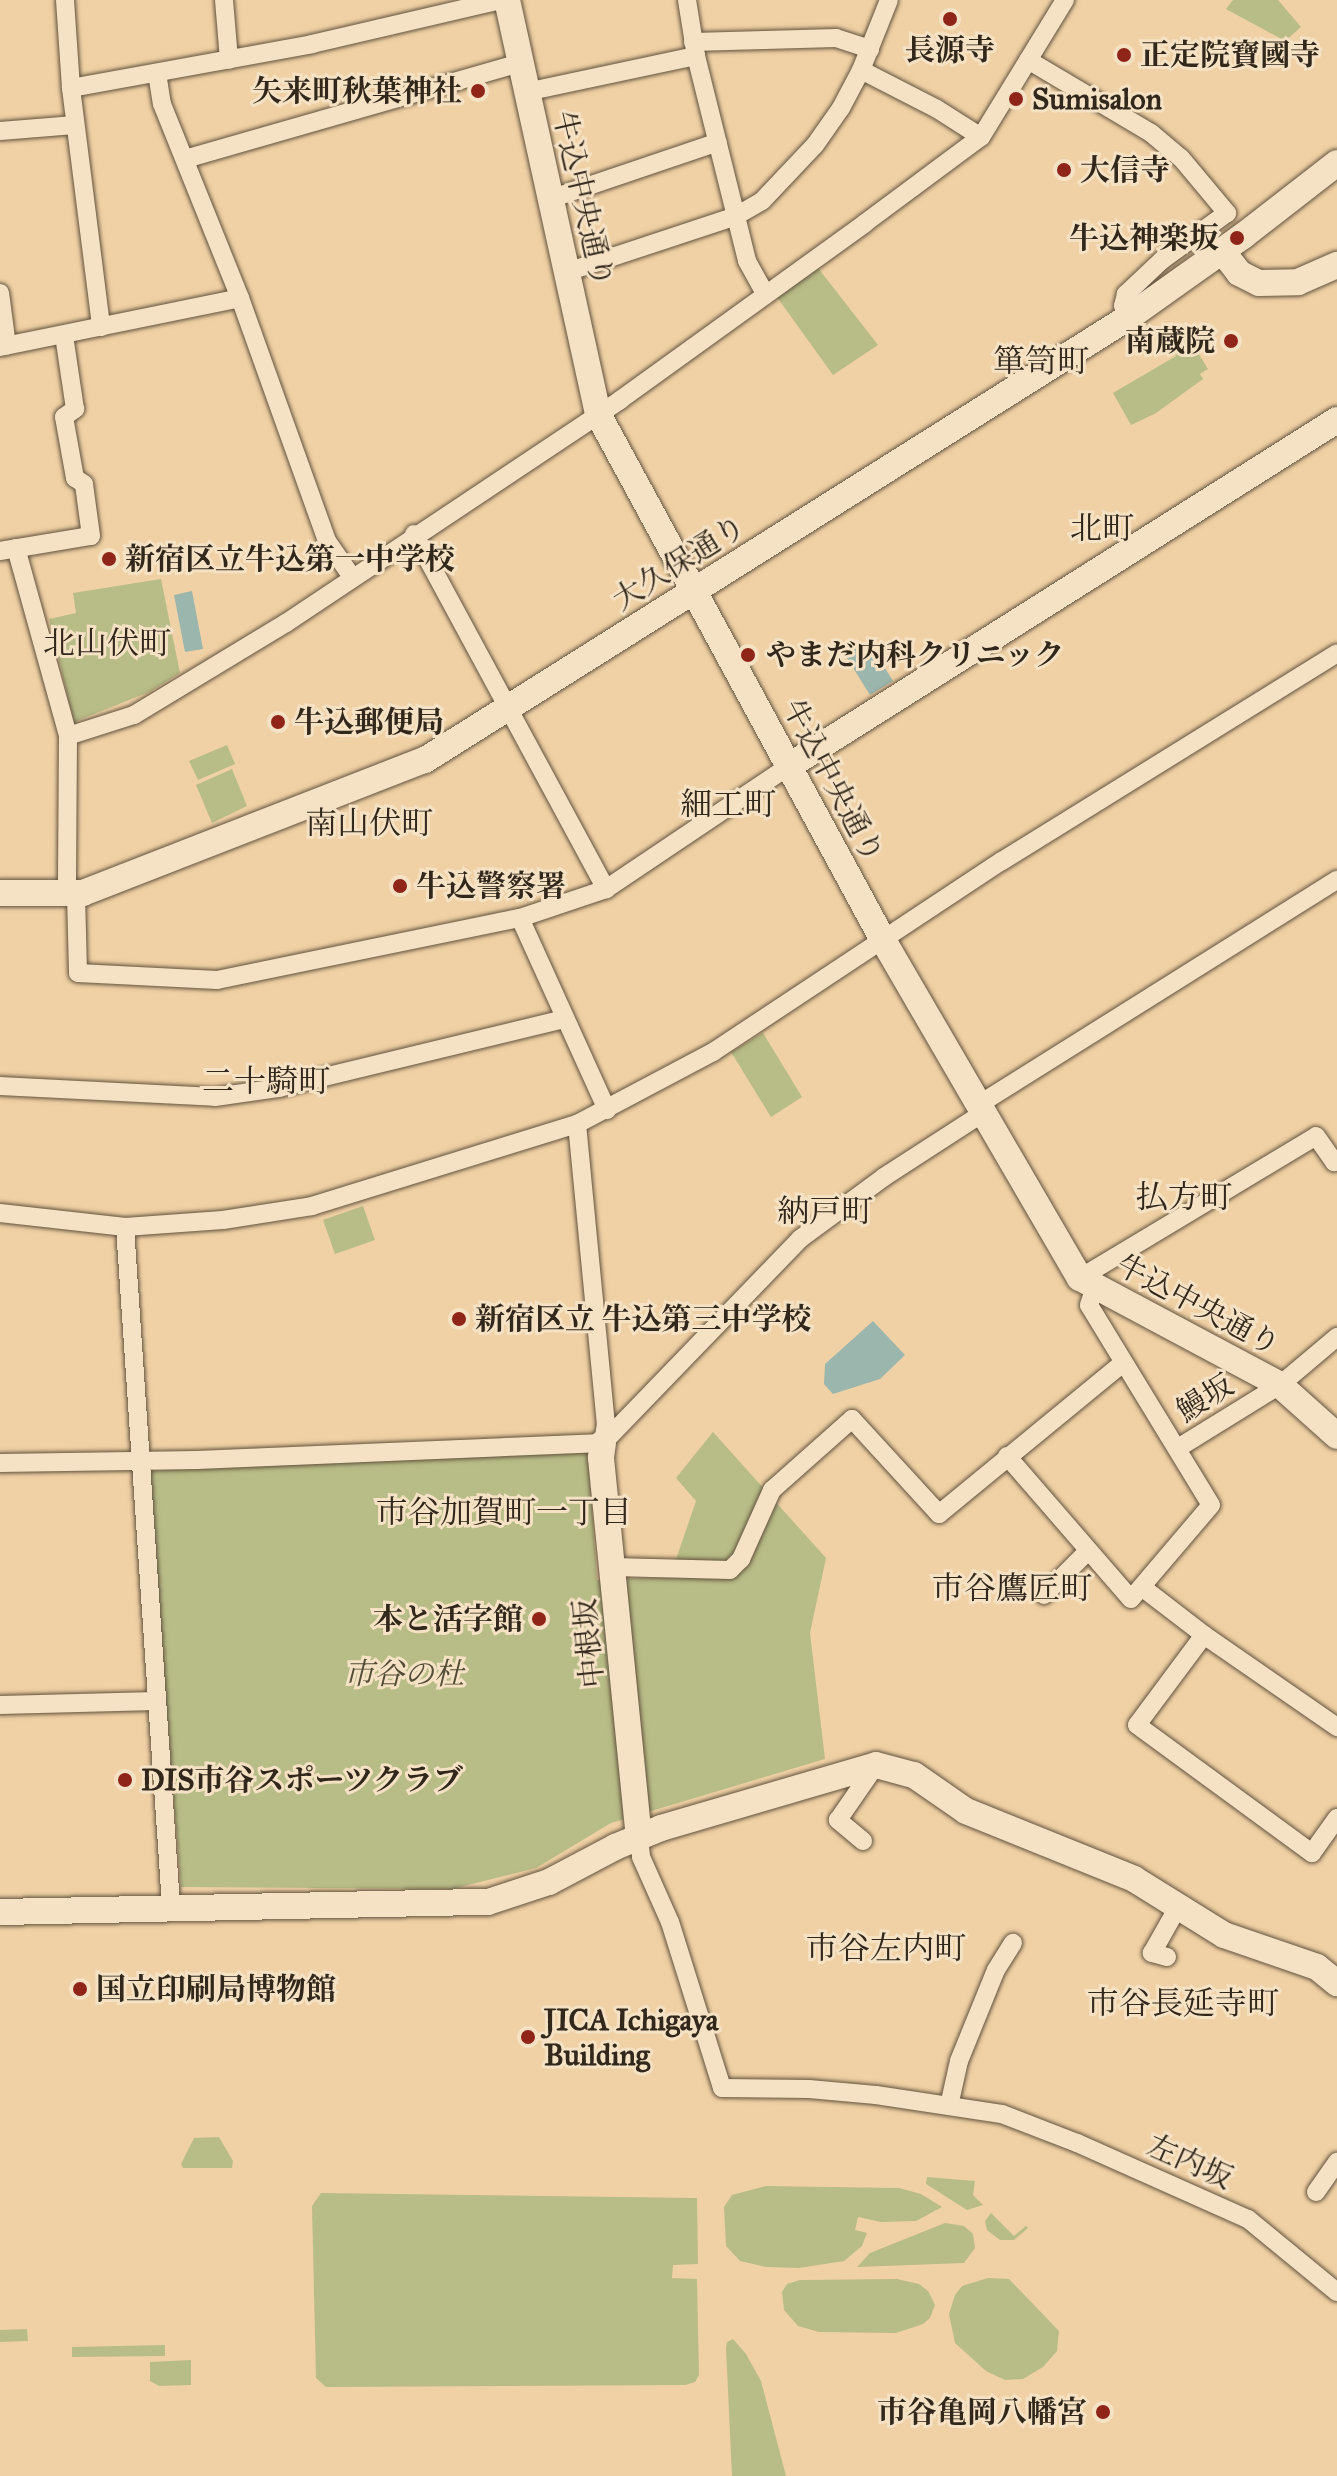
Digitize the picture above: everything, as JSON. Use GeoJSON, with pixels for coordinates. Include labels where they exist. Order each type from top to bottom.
{"type":"FeatureCollection","features":[{"type":"Feature","properties":{"kind":"street"},"geometry":{"type":"LineString","coordinates":[[65,0],[75,125],[101,327]]}},
{"type":"Feature","properties":{"kind":"street"},"geometry":{"type":"LineString","coordinates":[[224,0],[229,60]]}},
{"type":"Feature","properties":{"kind":"street"},"geometry":{"type":"LineString","coordinates":[[71,88],[229,60],[501,0]]}},
{"type":"Feature","properties":{"kind":"street","name":"牛込中央通り"},"geometry":{"type":"LineString","coordinates":[[507,0],[598,414],[883,940],[980,1109],[1088,1283],[1280,1385],[1337,1436]]}},
{"type":"Feature","properties":{"kind":"street"},"geometry":{"type":"LineString","coordinates":[[687,0],[694,49],[747,261],[765,293]]}},
{"type":"Feature","properties":{"kind":"street"},"geometry":{"type":"LineString","coordinates":[[567,272],[736,216],[762,201],[815,145],[841,108],[861,70],[889,0]]}},
{"type":"Feature","properties":{"kind":"street"},"geometry":{"type":"LineString","coordinates":[[68,736],[134,715],[286,623],[414,534],[598,414],[981,137],[1065,0]]}},
{"type":"Feature","properties":{"kind":"street"},"geometry":{"type":"LineString","coordinates":[[526,92],[694,49],[836,38],[870,49]]}},
{"type":"Feature","properties":{"kind":"street"},"geometry":{"type":"LineString","coordinates":[[1028,60],[1151,133],[1181,158],[1227,213],[1162,260],[1126,294],[1123,306],[1129,317]]}},
{"type":"Feature","properties":{"kind":"street"},"geometry":{"type":"LineString","coordinates":[[185,159],[519,63]]}},
{"type":"Feature","properties":{"kind":"street"},"geometry":{"type":"LineString","coordinates":[[861,70],[937,109],[981,137]]}},
{"type":"Feature","properties":{"kind":"street"},"geometry":{"type":"LineString","coordinates":[[157,73],[162,104],[240,298],[327,541],[352,577]]}},
{"type":"Feature","properties":{"kind":"street"},"geometry":{"type":"LineString","coordinates":[[0,131],[75,125]]}},
{"type":"Feature","properties":{"kind":"street"},"geometry":{"type":"LineString","coordinates":[[550,199],[718,142]]}},
{"type":"Feature","properties":{"kind":"street","name":"大久保通り"},"geometry":{"type":"LineString","coordinates":[[0,893],[72,895],[425,760],[1129,317],[1337,163]]}},
{"type":"Feature","properties":{"kind":"street"},"geometry":{"type":"LineString","coordinates":[[1222,251],[1246,279],[1273,285],[1298,282],[1337,265]]}},
{"type":"Feature","properties":{"kind":"street"},"geometry":{"type":"LineString","coordinates":[[0,293],[4,346],[240,298]]}},
{"type":"Feature","properties":{"kind":"street"},"geometry":{"type":"LineString","coordinates":[[64,335],[75,409],[64,417],[75,478],[84,484],[91,536],[8,549],[68,736],[72,895],[78,973],[217,980],[520,918],[606,889],[789,766],[1337,420]]}},
{"type":"Feature","properties":{"kind":"street"},"geometry":{"type":"LineString","coordinates":[[414,534],[606,889]]}},
{"type":"Feature","properties":{"kind":"street"},"geometry":{"type":"LineString","coordinates":[[0,1213],[125,1227],[223,1220],[312,1206],[577,1124],[713,1052],[1002,861],[1337,653]]}},
{"type":"Feature","properties":{"kind":"street"},"geometry":{"type":"LineString","coordinates":[[0,1463],[138,1461],[603,1443],[800,1239],[980,1109],[1337,880]]}},
{"type":"Feature","properties":{"kind":"street"},"geometry":{"type":"LineString","coordinates":[[520,918],[607,1110]]}},
{"type":"Feature","properties":{"kind":"street"},"geometry":{"type":"LineString","coordinates":[[0,1086],[215,1097],[279,1088],[565,1019]]}},
{"type":"Feature","properties":{"kind":"street"},"geometry":{"type":"LineString","coordinates":[[577,1124],[606,1424],[603,1443]]}},
{"type":"Feature","properties":{"kind":"street"},"geometry":{"type":"LineString","coordinates":[[1007,1456],[1131,1599],[1211,1505],[1089,1305],[1088,1283],[1316,1136],[1336,1163]]}},
{"type":"Feature","properties":{"kind":"street"},"geometry":{"type":"LineString","coordinates":[[125,1227],[138,1461],[171,1906]]}},
{"type":"Feature","properties":{"kind":"street","name":"鰻坂"},"geometry":{"type":"LineString","coordinates":[[1178,1448],[1280,1385],[1337,1337]]}},
{"type":"Feature","properties":{"kind":"street"},"geometry":{"type":"LineString","coordinates":[[613,1567],[730,1570],[741,1559],[772,1490],[852,1419],[939,1514],[1123,1363]]}},
{"type":"Feature","properties":{"kind":"street","name":"中根坂"},"geometry":{"type":"LineString","coordinates":[[603,1443],[601,1458],[639,1837]]}},
{"type":"Feature","properties":{"kind":"street"},"geometry":{"type":"LineString","coordinates":[[1044,1595],[1088,1551]]}},
{"type":"Feature","properties":{"kind":"street"},"geometry":{"type":"LineString","coordinates":[[1143,1588],[1204,1635],[1329,1722]]}},
{"type":"Feature","properties":{"kind":"street"},"geometry":{"type":"LineString","coordinates":[[1204,1635],[1137,1725],[1312,1853],[1337,1818]]}},
{"type":"Feature","properties":{"kind":"street"},"geometry":{"type":"LineString","coordinates":[[0,1705],[157,1701]]}},
{"type":"Feature","properties":{"kind":"street"},"geometry":{"type":"LineString","coordinates":[[863,1841],[838,1820],[876,1765]]}},
{"type":"Feature","properties":{"kind":"street"},"geometry":{"type":"LineString","coordinates":[[0,1912],[171,1906],[488,1902],[511,1898],[549,1882],[639,1837],[729,1806],[876,1765],[914,1775],[966,1811],[1134,1879],[1224,1935],[1317,1967],[1337,1983]]}},
{"type":"Feature","properties":{"kind":"street","name":"左内坂"},"geometry":{"type":"LineString","coordinates":[[639,1837],[641,1857],[670,1922],[722,2088],[809,2089],[1002,2114],[1248,2219],[1337,2292]]}},
{"type":"Feature","properties":{"kind":"street"},"geometry":{"type":"LineString","coordinates":[[1167,1957],[1152,1953],[1179,1905]]}},
{"type":"Feature","properties":{"kind":"street"},"geometry":{"type":"LineString","coordinates":[[949,2106],[959,2061],[996,1970],[1013,1943]]}},
{"type":"Feature","properties":{"kind":"street"},"geometry":{"type":"LineString","coordinates":[[1316,2192],[1337,2162]]}},
{"type":"Feature","properties":{"kind":"green space"},"geometry":{"type":"Polygon","coordinates":[[[1233,0],[1278,0],[1301,27],[1285,41],[1226,9],[1233,0]]]}},
{"type":"Feature","properties":{"kind":"green space"},"geometry":{"type":"Polygon","coordinates":[[[815,264],[878,345],[833,375],[774,293],[815,264]]]}},
{"type":"Feature","properties":{"kind":"green space"},"geometry":{"type":"Polygon","coordinates":[[[1187,335],[1208,369],[1200,374],[1203,379],[1156,413],[1131,425],[1113,393],[1176,356],[1174,343],[1187,335]]]}},
{"type":"Feature","properties":{"kind":"green space"},"geometry":{"type":"Polygon","coordinates":[[[161,579],[180,673],[149,692],[74,722],[49,619],[76,613],[73,593],[161,579]]]}},
{"type":"Feature","properties":{"kind":"green space"},"geometry":{"type":"Polygon","coordinates":[[[227,745],[235,764],[198,780],[189,761],[227,745]]]}},
{"type":"Feature","properties":{"kind":"green space"},"geometry":{"type":"Polygon","coordinates":[[[232,769],[247,806],[212,823],[196,785],[232,769]]]}},
{"type":"Feature","properties":{"kind":"green space"},"geometry":{"type":"Polygon","coordinates":[[[763,1033],[802,1097],[771,1117],[731,1052],[763,1033]]]}},
{"type":"Feature","properties":{"kind":"green space"},"geometry":{"type":"Polygon","coordinates":[[[363,1206],[375,1240],[335,1254],[323,1220],[363,1206]]]}},
{"type":"Feature","properties":{"kind":"green space","name":"市谷の杜"},"geometry":{"type":"Polygon","coordinates":[[[713,1432],[826,1558],[810,1633],[825,1759],[611,1823],[536,1868],[452,1889],[181,1887],[147,1471],[588,1451],[597,1580],[670,1577],[696,1501],[676,1478],[713,1432]]]}},
{"type":"Feature","properties":{"kind":"green space"},"geometry":{"type":"Polygon","coordinates":[[[219,2137],[233,2161],[232,2168],[183,2168],[181,2164],[194,2138],[219,2137]]]}},
{"type":"Feature","properties":{"kind":"green space"},"geometry":{"type":"Polygon","coordinates":[[[927,2177],[975,2181],[973,2195],[983,2205],[967,2210],[926,2184],[927,2177]]]}},
{"type":"Feature","properties":{"kind":"green space"},"geometry":{"type":"Polygon","coordinates":[[[766,2186],[899,2188],[921,2194],[942,2207],[916,2221],[881,2222],[858,2217],[855,2230],[867,2233],[862,2246],[844,2261],[799,2268],[766,2267],[740,2261],[726,2246],[724,2207],[732,2195],[766,2186]]]}},
{"type":"Feature","properties":{"kind":"green space"},"geometry":{"type":"Polygon","coordinates":[[[321,2193],[697,2198],[698,2264],[673,2265],[672,2278],[697,2279],[699,2375],[695,2382],[685,2385],[326,2387],[316,2378],[312,2206],[321,2193]]]}},
{"type":"Feature","properties":{"kind":"green space"},"geometry":{"type":"Polygon","coordinates":[[[991,2213],[1014,2236],[1026,2226],[1028,2228],[1014,2240],[1000,2240],[987,2230],[985,2221],[991,2213]]]}},
{"type":"Feature","properties":{"kind":"green space"},"geometry":{"type":"Polygon","coordinates":[[[945,2223],[964,2226],[973,2234],[975,2248],[964,2263],[857,2267],[870,2253],[945,2223]]]}},
{"type":"Feature","properties":{"kind":"green space"},"geometry":{"type":"Polygon","coordinates":[[[988,2278],[1009,2279],[1059,2331],[1057,2351],[1043,2367],[1023,2379],[1005,2380],[986,2371],[955,2343],[949,2314],[955,2295],[962,2286],[988,2278]]]}},
{"type":"Feature","properties":{"kind":"green space"},"geometry":{"type":"Polygon","coordinates":[[[897,2279],[919,2284],[928,2291],[935,2305],[930,2318],[923,2324],[896,2333],[819,2332],[798,2326],[784,2310],[782,2292],[787,2284],[800,2280],[897,2279]]]}},
{"type":"Feature","properties":{"kind":"green space"},"geometry":{"type":"Polygon","coordinates":[[[27,2329],[28,2341],[0,2342],[0,2330],[27,2329]]]}},
{"type":"Feature","properties":{"kind":"green space"},"geometry":{"type":"Polygon","coordinates":[[[733,2339],[746,2354],[761,2381],[786,2476],[732,2476],[726,2348],[727,2342],[733,2339]]]}},
{"type":"Feature","properties":{"kind":"green space"},"geometry":{"type":"Polygon","coordinates":[[[165,2345],[165,2356],[72,2357],[72,2347],[165,2345]]]}},
{"type":"Feature","properties":{"kind":"green space"},"geometry":{"type":"Polygon","coordinates":[[[191,2360],[191,2385],[159,2386],[150,2381],[150,2362],[191,2360]]]}},
{"type":"Feature","properties":{"kind":"water"},"geometry":{"type":"Polygon","coordinates":[[[192,591],[203,649],[185,652],[174,595],[192,591]]]}},
{"type":"Feature","properties":{"kind":"water"},"geometry":{"type":"Polygon","coordinates":[[[868,641],[893,681],[870,695],[845,655],[868,641]]]}},
{"type":"Feature","properties":{"kind":"water"},"geometry":{"type":"Polygon","coordinates":[[[873,1321],[905,1355],[880,1379],[833,1394],[824,1384],[825,1364],[873,1321]]]}},
{"type":"Feature","properties":{"kind":"place","name":"長源寺"},"geometry":{"type":"Point","coordinates":[950,19]}},
{"type":"Feature","properties":{"kind":"place","name":"正定院寶國寺"},"geometry":{"type":"Point","coordinates":[1124,55]}},
{"type":"Feature","properties":{"kind":"place","name":"矢来町秋葉神社"},"geometry":{"type":"Point","coordinates":[478,91]}},
{"type":"Feature","properties":{"kind":"place","name":"Sumisalon"},"geometry":{"type":"Point","coordinates":[1016,99]}},
{"type":"Feature","properties":{"kind":"place","name":"大信寺"},"geometry":{"type":"Point","coordinates":[1064,170]}},
{"type":"Feature","properties":{"kind":"place","name":"牛込神楽坂"},"geometry":{"type":"Point","coordinates":[1237,238]}},
{"type":"Feature","properties":{"kind":"place","name":"南蔵院"},"geometry":{"type":"Point","coordinates":[1231,341]}},
{"type":"Feature","properties":{"kind":"place","name":"新宿区立牛込第一中学校"},"geometry":{"type":"Point","coordinates":[109,559]}},
{"type":"Feature","properties":{"kind":"place","name":"やまだ内科クリニック"},"geometry":{"type":"Point","coordinates":[748,655]}},
{"type":"Feature","properties":{"kind":"place","name":"牛込郵便局"},"geometry":{"type":"Point","coordinates":[278,722]}},
{"type":"Feature","properties":{"kind":"place","name":"牛込警察署"},"geometry":{"type":"Point","coordinates":[400,886]}},
{"type":"Feature","properties":{"kind":"place","name":"新宿区立 牛込第三中学校"},"geometry":{"type":"Point","coordinates":[459,1319]}},
{"type":"Feature","properties":{"kind":"place","name":"本と活字館"},"geometry":{"type":"Point","coordinates":[539,1619]}},
{"type":"Feature","properties":{"kind":"place","name":"DIS市谷スポーツクラブ"},"geometry":{"type":"Point","coordinates":[125,1780]}},
{"type":"Feature","properties":{"kind":"place","name":"国立印刷局博物館"},"geometry":{"type":"Point","coordinates":[80,1989]}},
{"type":"Feature","properties":{"kind":"place","name":"JICA Ichigaya Building"},"geometry":{"type":"Point","coordinates":[528,2037]}},
{"type":"Feature","properties":{"kind":"place","name":"市谷亀岡八幡宮"},"geometry":{"type":"Point","coordinates":[1103,2412]}},
{"type":"Feature","properties":{"kind":"district","name":"箪笥町"},"geometry":{"type":"Point","coordinates":[1041,362]}},
{"type":"Feature","properties":{"kind":"district","name":"北町"},"geometry":{"type":"Point","coordinates":[1102,529]}},
{"type":"Feature","properties":{"kind":"district","name":"北山伏町"},"geometry":{"type":"Point","coordinates":[107,644]}},
{"type":"Feature","properties":{"kind":"district","name":"細工町"},"geometry":{"type":"Point","coordinates":[728,805]}},
{"type":"Feature","properties":{"kind":"district","name":"南山伏町"},"geometry":{"type":"Point","coordinates":[369,824]}},
{"type":"Feature","properties":{"kind":"district","name":"二十騎町"},"geometry":{"type":"Point","coordinates":[266,1082]}},
{"type":"Feature","properties":{"kind":"district","name":"払方町"},"geometry":{"type":"Point","coordinates":[1184,1198]}},
{"type":"Feature","properties":{"kind":"district","name":"納戸町"},"geometry":{"type":"Point","coordinates":[825,1212]}},
{"type":"Feature","properties":{"kind":"district","name":"市谷加賀町一丁目"},"geometry":{"type":"Point","coordinates":[504,1513]}},
{"type":"Feature","properties":{"kind":"district","name":"市谷鷹匠町"},"geometry":{"type":"Point","coordinates":[1012,1589]}},
{"type":"Feature","properties":{"kind":"district","name":"市谷左内町"},"geometry":{"type":"Point","coordinates":[886,1949]}},
{"type":"Feature","properties":{"kind":"district","name":"市谷長延寺町"},"geometry":{"type":"Point","coordinates":[1183,2004]}}]}
